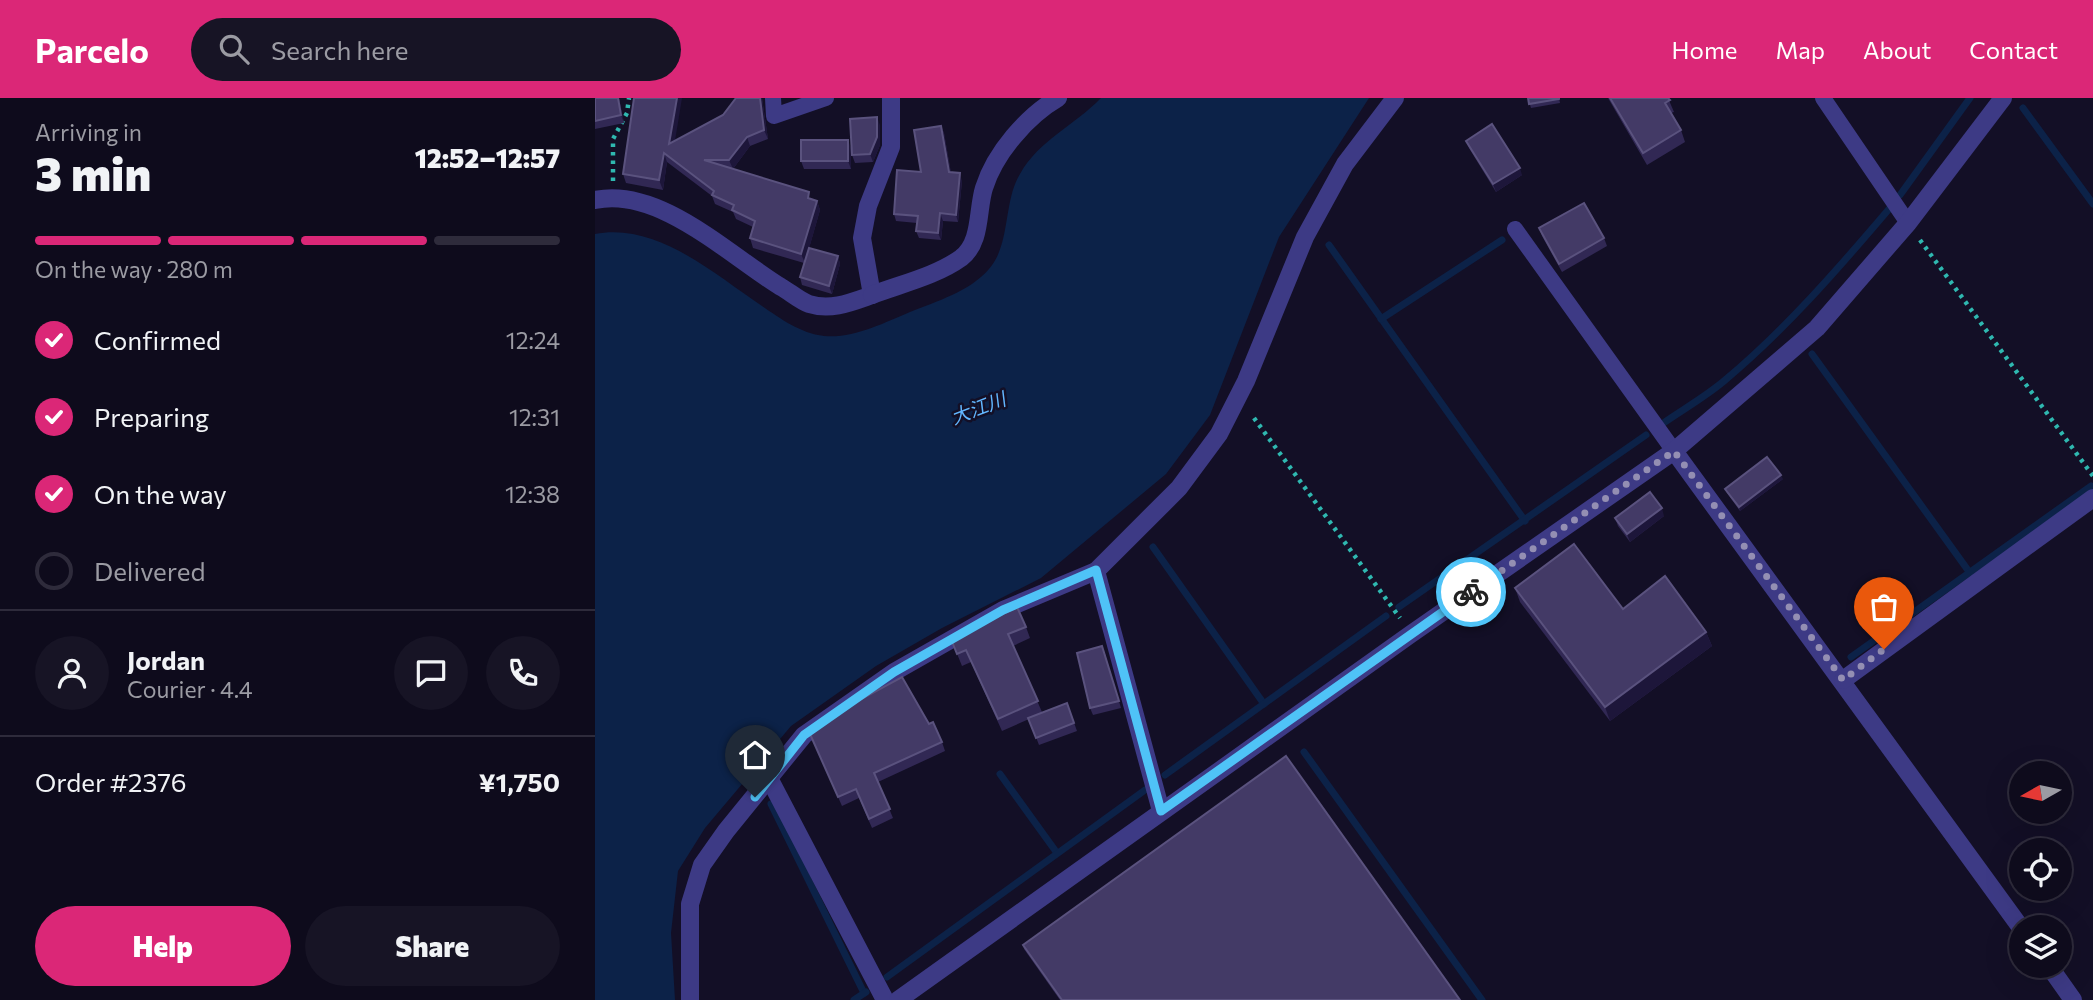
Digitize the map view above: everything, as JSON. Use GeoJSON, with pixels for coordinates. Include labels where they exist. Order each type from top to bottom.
{"type":"FeatureCollection","features":[{"type":"Feature","properties":{"kind":"street"},"geometry":{"type":"LineString","coordinates":[[872,295],[862,238],[868,206],[891,146],[891,98]]}},
{"type":"Feature","properties":{"kind":"street"},"geometry":{"type":"LineString","coordinates":[[604,198],[647,206],[692,225],[742,262],[809,304],[841,306],[936,271],[964,256],[976,235],[984,187],[1004,150],[1041,108],[1058,98]]}},
{"type":"Feature","properties":{"kind":"street"},"geometry":{"type":"LineString","coordinates":[[690,1000],[690,904],[702,865],[726,831],[804,735],[894,672],[1003,610],[1096,570],[1179,488],[1219,434],[1246,381],[1305,237],[1345,164],[1395,98]]}},
{"type":"Feature","properties":{"kind":"street"},"geometry":{"type":"LineString","coordinates":[[898,1000],[1411,634],[1674,451],[1817,328],[1908,223],[2003,98]]}},
{"type":"Feature","properties":{"kind":"street"},"geometry":{"type":"LineString","coordinates":[[1674,451],[2012,915]]}},
{"type":"Feature","properties":{"kind":"street"},"geometry":{"type":"LineString","coordinates":[[1843,680],[2093,498]]}},
{"type":"Feature","properties":{"kind":"street"},"geometry":{"type":"LineString","coordinates":[[1096,570],[1161,811]]}},
{"type":"Feature","properties":{"kind":"street"},"geometry":{"type":"LineString","coordinates":[[770,780],[885,1000]]}},
{"type":"Feature","properties":{"kind":"street"},"geometry":{"type":"LineString","coordinates":[[2057,978],[2073,1000]]}},
{"type":"Feature","properties":{"kind":"lane"},"geometry":{"type":"LineString","coordinates":[[773,98],[774,116],[826,98]]}},
{"type":"Feature","properties":{"kind":"lane"},"geometry":{"type":"LineString","coordinates":[[1823,98],[1908,223]]}},
{"type":"Feature","properties":{"kind":"lane"},"geometry":{"type":"LineString","coordinates":[[1515,229],[1674,451]]}},
{"type":"Feature","properties":{"kind":"path"},"geometry":{"type":"LineString","coordinates":[[604,198],[613,139],[627,113],[629,98]]}},
{"type":"Feature","properties":{"kind":"path"},"geometry":{"type":"LineString","coordinates":[[1908,223],[2093,476]]}},
{"type":"Feature","properties":{"kind":"path"},"geometry":{"type":"LineString","coordinates":[[1254,418],[1411,634]]}},
{"type":"Feature","properties":{"kind":"water","name":"大江川"},"geometry":{"type":"Polygon","coordinates":[[[1101,98],[1369,98],[1279,237],[1210,415],[1166,474],[1041,578],[942,628],[876,666],[791,726],[705,828],[678,871],[671,933],[675,1000],[595,1000],[595,234],[618,232],[662,243],[704,266],[776,316],[807,332],[824,336],[857,333],[952,295],[981,277],[996,259],[1001,248],[1011,197],[1028,162],[1047,142],[1101,98]]]}},
{"type":"Feature","properties":{"kind":"building"},"geometry":{"type":"Polygon","coordinates":[[[595,98],[618,98],[621,115],[595,121],[595,98]]]}},
{"type":"Feature","properties":{"kind":"building"},"geometry":{"type":"Polygon","coordinates":[[[634,98],[677,98],[669,144],[723,115],[736,98],[760,98],[764,130],[747,137],[729,160],[704,160],[809,192],[808,198],[817,201],[801,254],[750,238],[755,221],[732,210],[734,205],[712,195],[714,191],[664,153],[659,180],[623,174],[634,98]]]}},
{"type":"Feature","properties":{"kind":"building"},"geometry":{"type":"Polygon","coordinates":[[[1528,98],[1559,98],[1559,99],[1529,104],[1528,98]]]}},
{"type":"Feature","properties":{"kind":"building"},"geometry":{"type":"Polygon","coordinates":[[[1610,98],[1668,98],[1670,100],[1665,103],[1681,130],[1643,153],[1610,98]]]}},
{"type":"Feature","properties":{"kind":"building"},"geometry":{"type":"Polygon","coordinates":[[[877,117],[877,137],[870,154],[852,155],[850,119],[877,117]]]}},
{"type":"Feature","properties":{"kind":"building"},"geometry":{"type":"Polygon","coordinates":[[[1492,124],[1520,168],[1493,184],[1466,141],[1492,124]]]}},
{"type":"Feature","properties":{"kind":"building"},"geometry":{"type":"Polygon","coordinates":[[[941,126],[949,172],[960,173],[956,215],[940,213],[938,233],[916,231],[918,216],[894,214],[897,170],[921,172],[914,130],[941,126]]]}},
{"type":"Feature","properties":{"kind":"building"},"geometry":{"type":"Polygon","coordinates":[[[801,140],[848,140],[848,161],[801,161],[801,140]]]}},
{"type":"Feature","properties":{"kind":"building"},"geometry":{"type":"Polygon","coordinates":[[[1584,203],[1604,238],[1559,264],[1539,228],[1584,203]]]}},
{"type":"Feature","properties":{"kind":"building"},"geometry":{"type":"Polygon","coordinates":[[[809,248],[838,256],[829,286],[800,277],[809,248]]]}},
{"type":"Feature","properties":{"kind":"building"},"geometry":{"type":"Polygon","coordinates":[[[1767,457],[1781,475],[1739,507],[1725,489],[1767,457]]]}},
{"type":"Feature","properties":{"kind":"building"},"geometry":{"type":"Polygon","coordinates":[[[1650,492],[1662,508],[1627,534],[1615,518],[1650,492]]]}},
{"type":"Feature","properties":{"kind":"building"},"geometry":{"type":"Polygon","coordinates":[[[1574,544],[1623,609],[1665,576],[1706,632],[1605,707],[1515,588],[1574,544]]]}},
{"type":"Feature","properties":{"kind":"building"},"geometry":{"type":"Polygon","coordinates":[[[1017,607],[1026,627],[1008,634],[1038,701],[998,719],[966,650],[957,654],[951,639],[1017,607]]]}},
{"type":"Feature","properties":{"kind":"building"},"geometry":{"type":"Polygon","coordinates":[[[1102,646],[1119,701],[1090,708],[1077,653],[1102,646]]]}},
{"type":"Feature","properties":{"kind":"building"},"geometry":{"type":"Polygon","coordinates":[[[902,677],[929,724],[933,722],[942,742],[874,773],[890,809],[869,819],[856,789],[838,797],[810,734],[852,704],[902,677]]]}},
{"type":"Feature","properties":{"kind":"building"},"geometry":{"type":"Polygon","coordinates":[[[1067,703],[1074,723],[1036,738],[1028,718],[1067,703]]]}},
{"type":"Feature","properties":{"kind":"building"},"geometry":{"type":"Polygon","coordinates":[[[1286,756],[1460,1000],[1062,1000],[1023,945],[1286,756]]]}},
{"type":"Feature","properties":{"kind":"waterway"},"geometry":{"type":"LineString","coordinates":[[1900,195],[1970,98]]}},
{"type":"Feature","properties":{"kind":"waterway"},"geometry":{"type":"LineString","coordinates":[[2023,108],[2093,204]]}},
{"type":"Feature","properties":{"kind":"waterway"},"geometry":{"type":"LineString","coordinates":[[1662,424],[1717,387],[1747,361],[1790,320],[1889,209]]}},
{"type":"Feature","properties":{"kind":"waterway"},"geometry":{"type":"LineString","coordinates":[[1381,319],[1502,240]]}},
{"type":"Feature","properties":{"kind":"waterway"},"geometry":{"type":"LineString","coordinates":[[1329,245],[1525,521]]}},
{"type":"Feature","properties":{"kind":"waterway"},"geometry":{"type":"LineString","coordinates":[[1812,354],[1970,573]]}},
{"type":"Feature","properties":{"kind":"waterway"},"geometry":{"type":"LineString","coordinates":[[1399,607],[1646,435]]}},
{"type":"Feature","properties":{"kind":"waterway"},"geometry":{"type":"LineString","coordinates":[[1851,657],[2091,486]]}},
{"type":"Feature","properties":{"kind":"waterway"},"geometry":{"type":"LineString","coordinates":[[1153,547],[1264,704]]}},
{"type":"Feature","properties":{"kind":"waterway"},"geometry":{"type":"LineString","coordinates":[[1165,775],[1386,616]]}},
{"type":"Feature","properties":{"kind":"waterway"},"geometry":{"type":"LineString","coordinates":[[1304,752],[1482,1000]]}},
{"type":"Feature","properties":{"kind":"waterway"},"geometry":{"type":"LineString","coordinates":[[1000,774],[1057,853]]}},
{"type":"Feature","properties":{"kind":"waterway"},"geometry":{"type":"LineString","coordinates":[[887,977],[1145,790]]}},
{"type":"Feature","properties":{"kind":"waterway"},"geometry":{"type":"LineString","coordinates":[[771,804],[864,993]]}},
{"type":"Feature","properties":{"kind":"waterway"},"geometry":{"type":"LineString","coordinates":[[854,1000],[866,992]]}},
{"type":"Feature","properties":{"kind":"way so far"},"geometry":{"type":"LineString","coordinates":[[1471,592],[1674,451],[1843,680],[1884,649]]}},
{"type":"Feature","properties":{"kind":"route"},"geometry":{"type":"LineString","coordinates":[[755,797],[804,735],[894,672],[1003,610],[1065,586],[1096,570],[1161,811],[1471,592]]}}]}
